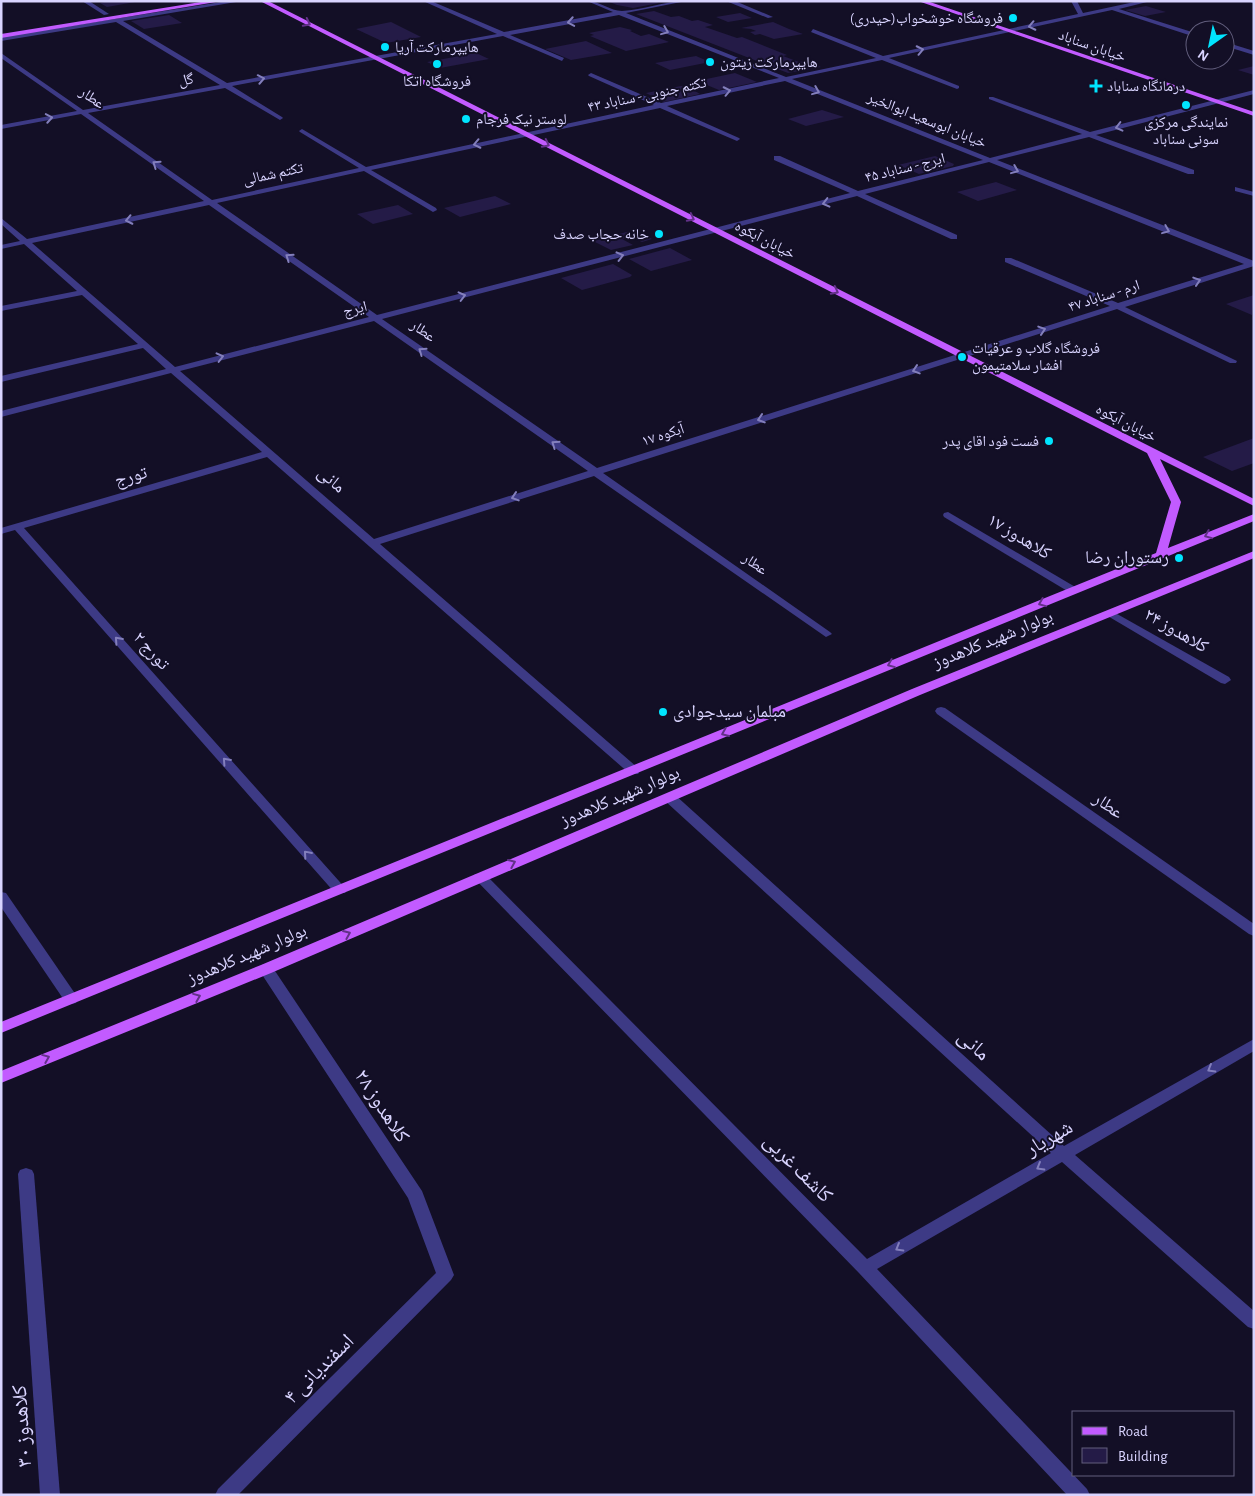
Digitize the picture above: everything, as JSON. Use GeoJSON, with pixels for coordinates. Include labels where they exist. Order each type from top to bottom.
{"type":"FeatureCollection","features":[{"type":"Feature","properties":{"kind":"main road"},"geometry":{"type":"LineString","coordinates":[[1,30],[185,1]]}},
{"type":"Feature","properties":{"kind":"main road"},"geometry":{"type":"LineString","coordinates":[[1,36],[219,1]]}},
{"type":"Feature","properties":{"kind":"main road","name":"خیابان آبکوه"},"geometry":{"type":"LineString","coordinates":[[264,1],[1254,503]]}},
{"type":"Feature","properties":{"kind":"main road","name":"خیابان سناباد"},"geometry":{"type":"LineString","coordinates":[[921,1],[1254,114]]}},
{"type":"Feature","properties":{"kind":"main road"},"geometry":{"type":"LineString","coordinates":[[1151,451],[1176,502],[1161,554]]}},
{"type":"Feature","properties":{"kind":"main road","name":"بولوار شهید کلاهدوز"},"geometry":{"type":"LineString","coordinates":[[1,1028],[1254,517]]}},
{"type":"Feature","properties":{"kind":"main road","name":"بولوار شهید کلاهدوز"},"geometry":{"type":"LineString","coordinates":[[1,1077],[266,968],[916,692],[1254,554]]}},
{"type":"Feature","properties":{"kind":"street"},"geometry":{"type":"LineString","coordinates":[[85,1],[106,14]]}},
{"type":"Feature","properties":{"kind":"street"},"geometry":{"type":"LineString","coordinates":[[1,39],[239,1]]}},
{"type":"Feature","properties":{"kind":"street"},"geometry":{"type":"LineString","coordinates":[[426,1],[562,59]]}},
{"type":"Feature","properties":{"kind":"street","name":"خیابان ابوسعید ابوالخیر"},"geometry":{"type":"LineString","coordinates":[[590,1],[1253,264]]}},
{"type":"Feature","properties":{"kind":"street","name":"گل"},"geometry":{"type":"LineString","coordinates":[[1,127],[683,1]]}},
{"type":"Feature","properties":{"kind":"street"},"geometry":{"type":"LineString","coordinates":[[729,1],[770,17]]}},
{"type":"Feature","properties":{"kind":"street"},"geometry":{"type":"LineString","coordinates":[[1074,1],[1082,16]]}},
{"type":"Feature","properties":{"kind":"street","name":"تکتم جنوبی - سناباد ۴۳"},"geometry":{"type":"LineString","coordinates":[[525,134],[1148,1]]}},
{"type":"Feature","properties":{"kind":"street"},"geometry":{"type":"LineString","coordinates":[[1113,9],[1185,32]]}},
{"type":"Feature","properties":{"kind":"street"},"geometry":{"type":"LineString","coordinates":[[118,21],[280,118]]}},
{"type":"Feature","properties":{"kind":"street"},"geometry":{"type":"LineString","coordinates":[[813,32],[958,87]]}},
{"type":"Feature","properties":{"kind":"street"},"geometry":{"type":"LineString","coordinates":[[1235,47],[1254,53]]}},
{"type":"Feature","properties":{"kind":"street","name":"عطار"},"geometry":{"type":"LineString","coordinates":[[1,55],[826,634]]}},
{"type":"Feature","properties":{"kind":"street"},"geometry":{"type":"LineString","coordinates":[[591,75],[737,139]]}},
{"type":"Feature","properties":{"kind":"street","name":"ایرج - سناباد ۴۵"},"geometry":{"type":"LineString","coordinates":[[717,231],[1254,92]]}},
{"type":"Feature","properties":{"kind":"street"},"geometry":{"type":"LineString","coordinates":[[991,98],[1191,172]]}},
{"type":"Feature","properties":{"kind":"street"},"geometry":{"type":"LineString","coordinates":[[302,131],[433,210]]}},
{"type":"Feature","properties":{"kind":"street","name":"تکتم شمالی"},"geometry":{"type":"LineString","coordinates":[[1,247],[525,134]]}},
{"type":"Feature","properties":{"kind":"street"},"geometry":{"type":"LineString","coordinates":[[777,158],[954,237]]}},
{"type":"Feature","properties":{"kind":"street"},"geometry":{"type":"LineString","coordinates":[[1238,189],[1254,194]]}},
{"type":"Feature","properties":{"kind":"street","name":"مانی"},"geometry":{"type":"LineString","coordinates":[[1,220],[634,771]]}},
{"type":"Feature","properties":{"kind":"street","name":"ایرج"},"geometry":{"type":"LineString","coordinates":[[1,414],[717,231]]}},
{"type":"Feature","properties":{"kind":"street"},"geometry":{"type":"LineString","coordinates":[[1008,260],[1116,306],[1234,362]]}},
{"type":"Feature","properties":{"kind":"street","name":"ارم - سناباد ۴۷"},"geometry":{"type":"LineString","coordinates":[[962,355],[1253,264]]}},
{"type":"Feature","properties":{"kind":"street"},"geometry":{"type":"LineString","coordinates":[[1,309],[84,292]]}},
{"type":"Feature","properties":{"kind":"street"},"geometry":{"type":"LineString","coordinates":[[1,379],[144,345]]}},
{"type":"Feature","properties":{"kind":"street","name":"آبکوه ۱۷"},"geometry":{"type":"LineString","coordinates":[[372,543],[962,355]]}},
{"type":"Feature","properties":{"kind":"street","name":"تورج"},"geometry":{"type":"LineString","coordinates":[[7,527],[270,453]]}},
{"type":"Feature","properties":{"kind":"street","name":"کلاهدوز ۱۷"},"geometry":{"type":"LineString","coordinates":[[948,515],[1073,590]]}},
{"type":"Feature","properties":{"kind":"street","name":"تورج ۲"},"geometry":{"type":"LineString","coordinates":[[7,527],[258,798],[340,890]]}},
{"type":"Feature","properties":{"kind":"street","name":"کلاهدوز ۲۴"},"geometry":{"type":"LineString","coordinates":[[1110,613],[1225,680]]}},
{"type":"Feature","properties":{"kind":"street","name":"عطار"},"geometry":{"type":"LineString","coordinates":[[941,711],[1254,931]]}},
{"type":"Feature","properties":{"kind":"street","name":"مانی"},"geometry":{"type":"LineString","coordinates":[[668,797],[1063,1154],[1254,1322]]}},
{"type":"Feature","properties":{"kind":"street","name":"کاشف غربی"},"geometry":{"type":"LineString","coordinates":[[480,877],[865,1268],[1080,1495]]}},
{"type":"Feature","properties":{"kind":"street"},"geometry":{"type":"LineString","coordinates":[[1,896],[71,1000]]}},
{"type":"Feature","properties":{"kind":"street","name":"کلاهدوز ۲۸"},"geometry":{"type":"LineString","coordinates":[[266,968],[416,1196],[445,1275]]}},
{"type":"Feature","properties":{"kind":"street","name":"شهریار"},"geometry":{"type":"LineString","coordinates":[[865,1268],[1254,1044]]}},
{"type":"Feature","properties":{"kind":"street","name":"کلاهدوز ۳۰"},"geometry":{"type":"LineString","coordinates":[[26,1174],[50,1495]]}},
{"type":"Feature","properties":{"kind":"street","name":"اسفندیانی ۴"},"geometry":{"type":"LineString","coordinates":[[225,1495],[445,1275]]}},
{"type":"Feature","properties":{"kind":"building"},"geometry":{"type":"Polygon","coordinates":[[[109,1],[135,2],[107,7],[100,3],[109,1]]]}},
{"type":"Feature","properties":{"kind":"building"},"geometry":{"type":"Polygon","coordinates":[[[607,1],[654,1],[659,3],[633,8],[607,1]]]}},
{"type":"Feature","properties":{"kind":"building"},"geometry":{"type":"Polygon","coordinates":[[[1146,6],[1166,12],[1145,16],[1125,10],[1146,6]]]}},
{"type":"Feature","properties":{"kind":"building"},"geometry":{"type":"Polygon","coordinates":[[[654,11],[671,17],[679,16],[692,21],[698,20],[713,25],[705,27],[737,38],[742,37],[787,55],[783,56],[799,62],[806,61],[821,67],[788,73],[636,14],[654,11]]]}},
{"type":"Feature","properties":{"kind":"building"},"geometry":{"type":"Polygon","coordinates":[[[740,13],[752,18],[728,22],[716,17],[740,13]]]}},
{"type":"Feature","properties":{"kind":"building"},"geometry":{"type":"Polygon","coordinates":[[[169,15],[182,23],[144,29],[131,21],[169,15]]]}},
{"type":"Feature","properties":{"kind":"building"},"geometry":{"type":"Polygon","coordinates":[[[391,22],[421,37],[386,43],[356,29],[391,22]]]}},
{"type":"Feature","properties":{"kind":"building"},"geometry":{"type":"Polygon","coordinates":[[[773,22],[803,34],[774,39],[760,34],[755,35],[750,32],[756,31],[751,29],[741,28],[773,22]]]}},
{"type":"Feature","properties":{"kind":"building"},"geometry":{"type":"Polygon","coordinates":[[[620,27],[632,30],[630,31],[641,36],[649,34],[669,42],[626,51],[590,36],[594,35],[589,33],[620,27]]]}},
{"type":"Feature","properties":{"kind":"building"},"geometry":{"type":"Polygon","coordinates":[[[586,41],[612,53],[571,60],[545,49],[586,41]]]}},
{"type":"Feature","properties":{"kind":"building"},"geometry":{"type":"Polygon","coordinates":[[[476,53],[489,59],[440,68],[427,62],[476,53]]]}},
{"type":"Feature","properties":{"kind":"building"},"geometry":{"type":"Polygon","coordinates":[[[696,56],[710,62],[670,70],[655,63],[696,56]]]}},
{"type":"Feature","properties":{"kind":"building"},"geometry":{"type":"Polygon","coordinates":[[[1254,66],[1254,75],[1238,70],[1254,66]]]}},
{"type":"Feature","properties":{"kind":"building"},"geometry":{"type":"Polygon","coordinates":[[[735,73],[757,82],[719,90],[697,81],[735,73]]]}},
{"type":"Feature","properties":{"kind":"building"},"geometry":{"type":"Polygon","coordinates":[[[681,86],[690,88],[700,94],[664,102],[646,93],[681,86]]]}},
{"type":"Feature","properties":{"kind":"building"},"geometry":{"type":"Polygon","coordinates":[[[822,110],[844,117],[806,126],[788,119],[822,110]]]}},
{"type":"Feature","properties":{"kind":"building"},"geometry":{"type":"Polygon","coordinates":[[[935,156],[954,164],[953,166],[919,174],[898,165],[935,156]]]}},
{"type":"Feature","properties":{"kind":"building"},"geometry":{"type":"Polygon","coordinates":[[[996,182],[1017,190],[978,201],[957,192],[996,182]]]}},
{"type":"Feature","properties":{"kind":"building"},"geometry":{"type":"Polygon","coordinates":[[[495,196],[511,204],[460,217],[444,208],[495,196]]]}},
{"type":"Feature","properties":{"kind":"building"},"geometry":{"type":"Polygon","coordinates":[[[398,205],[413,214],[373,224],[357,214],[398,205]]]}},
{"type":"Feature","properties":{"kind":"building"},"geometry":{"type":"Polygon","coordinates":[[[634,230],[652,239],[642,242],[631,237],[622,239],[633,245],[611,250],[593,241],[634,230]]]}},
{"type":"Feature","properties":{"kind":"building"},"geometry":{"type":"Polygon","coordinates":[[[670,248],[692,260],[651,271],[629,259],[670,248]]]}},
{"type":"Feature","properties":{"kind":"building"},"geometry":{"type":"Polygon","coordinates":[[[613,264],[632,275],[582,290],[561,278],[613,264]]]}},
{"type":"Feature","properties":{"kind":"building"},"geometry":{"type":"Polygon","coordinates":[[[1254,295],[1252,315],[1226,304],[1254,295]]]}},
{"type":"Feature","properties":{"kind":"building"},"geometry":{"type":"Polygon","coordinates":[[[1254,438],[1254,463],[1232,471],[1203,457],[1254,438]]]}},
{"type":"Feature","properties":{"kind":"place","name":"فروشگاه خوشخواب(حیدری)"},"geometry":{"type":"Point","coordinates":[1013,18]}},
{"type":"Feature","properties":{"kind":"place","name":"هایپرمارکت آریا"},"geometry":{"type":"Point","coordinates":[385,47]}},
{"type":"Feature","properties":{"kind":"place","name":"هایپرمارکت زیتون"},"geometry":{"type":"Point","coordinates":[710,62]}},
{"type":"Feature","properties":{"kind":"place","name":"فروشگاه اتکا"},"geometry":{"type":"Point","coordinates":[437,64]}},
{"type":"Feature","properties":{"kind":"place","name":"درمانگاه سناباد"},"geometry":{"type":"Point","coordinates":[1096,86]}},
{"type":"Feature","properties":{"kind":"place","name":"نمایندگی مرکزی سونی سناباد"},"geometry":{"type":"Point","coordinates":[1186,105]}},
{"type":"Feature","properties":{"kind":"place","name":"لوستر نیک فرجام"},"geometry":{"type":"Point","coordinates":[466,119]}},
{"type":"Feature","properties":{"kind":"place","name":"خانه حجاب صدف"},"geometry":{"type":"Point","coordinates":[659,234]}},
{"type":"Feature","properties":{"kind":"place","name":"فروشگاه گلاب و عرقیات افشار سلامتیمون"},"geometry":{"type":"Point","coordinates":[962,357]}},
{"type":"Feature","properties":{"kind":"place","name":"فست فود اقای پدر"},"geometry":{"type":"Point","coordinates":[1049,441]}},
{"type":"Feature","properties":{"kind":"place","name":"رستوران رضا"},"geometry":{"type":"Point","coordinates":[1179,558]}},
{"type":"Feature","properties":{"kind":"place","name":"مبلمان سیدجوادی"},"geometry":{"type":"Point","coordinates":[663,712]}}]}
